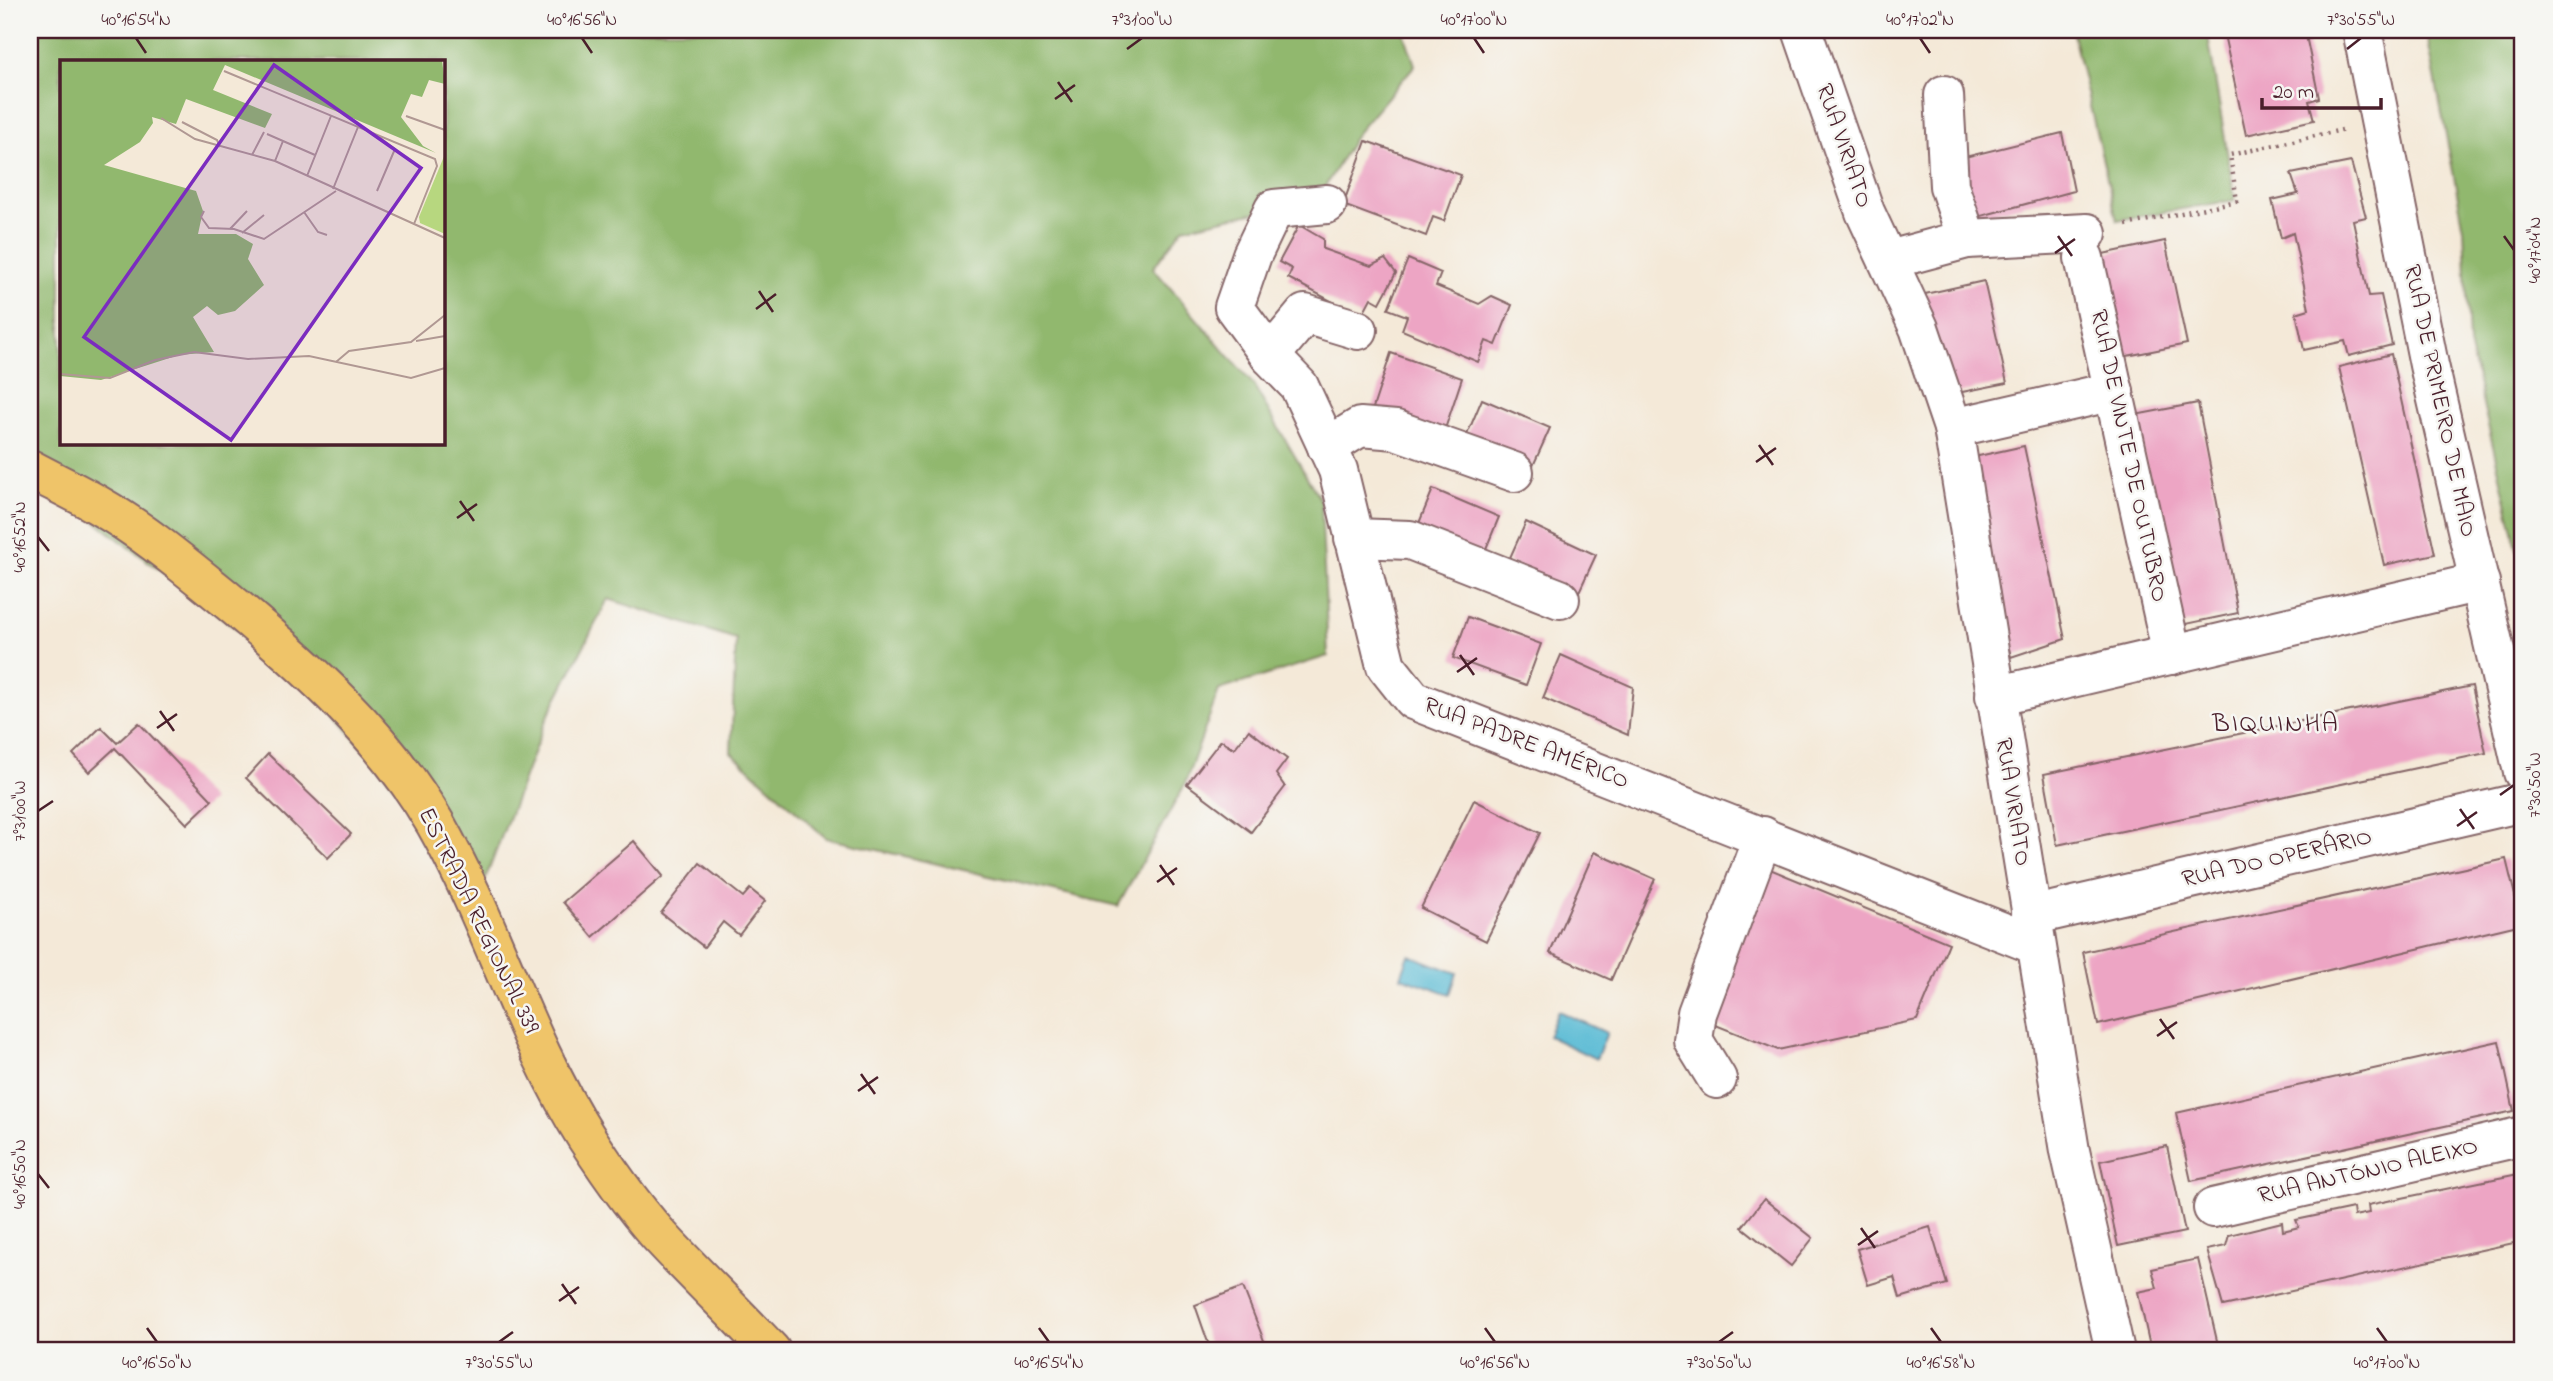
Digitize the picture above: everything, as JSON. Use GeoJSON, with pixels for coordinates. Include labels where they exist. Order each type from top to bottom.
{"type":"FeatureCollection","features":[{"type":"Feature","properties":{"kind":"main road","name":"ESTRADA REGIONAL 339"},"geometry":{"type":"LineString","coordinates":[[30,469],[100,506],[168,551],[296,657],[359,720],[394,763],[434,822],[478,911],[533,1037],[584,1134],[617,1184],[666,1244],[771,1351]]}},
{"type":"Feature","properties":{"kind":"street","name":"RUA VIRIATO"},"geometry":{"type":"LineString","coordinates":[[1802,30],[1865,212],[1919,328],[1953,428],[2070,1151],[2115,1351]]}},
{"type":"Feature","properties":{"kind":"street","name":"RUA DE PRIMEIRO DE MAIO"},"geometry":{"type":"LineString","coordinates":[[2362,30],[2429,365],[2523,772]]}},
{"type":"Feature","properties":{"kind":"street"},"geometry":{"type":"LineString","coordinates":[[1944,95],[1949,186],[1967,239]]}},
{"type":"Feature","properties":{"kind":"street","name":"RUA PADRE AMÉRICO"},"geometry":{"type":"LineString","coordinates":[[1327,204],[1274,209],[1252,255],[1234,307],[1270,356],[1298,386],[1338,470],[1387,666],[1413,700],[1763,836],[2034,930]]}},
{"type":"Feature","properties":{"kind":"street"},"geometry":{"type":"LineString","coordinates":[[1889,260],[1967,239],[2086,245]]}},
{"type":"Feature","properties":{"kind":"street","name":"RUA DE VINTE DE OUTUBRO"},"geometry":{"type":"LineString","coordinates":[[2086,245],[2114,391],[2172,654]]}},
{"type":"Feature","properties":{"kind":"street"},"geometry":{"type":"LineString","coordinates":[[1270,356],[1304,314],[1358,330]]}},
{"type":"Feature","properties":{"kind":"street"},"geometry":{"type":"LineString","coordinates":[[1953,428],[2114,391]]}},
{"type":"Feature","properties":{"kind":"street"},"geometry":{"type":"LineString","coordinates":[[1327,447],[1360,427],[1396,430],[1514,472]]}},
{"type":"Feature","properties":{"kind":"street"},"geometry":{"type":"LineString","coordinates":[[1354,538],[1410,540],[1560,599]]}},
{"type":"Feature","properties":{"kind":"street"},"geometry":{"type":"LineString","coordinates":[[1995,696],[2480,582]]}},
{"type":"Feature","properties":{"kind":"street","name":"RUA DO OPERÁRIO"},"geometry":{"type":"LineString","coordinates":[[2034,930],[2523,802]]}},
{"type":"Feature","properties":{"kind":"street"},"geometry":{"type":"LineString","coordinates":[[1717,1079],[1693,1040],[1697,1013],[1763,836]]}},
{"type":"Feature","properties":{"kind":"street","name":"RUA ANTÓNIO ALEIXO"},"geometry":{"type":"LineString","coordinates":[[2213,1208],[2523,1136]]}},
{"type":"Feature","properties":{"kind":"path"},"geometry":{"type":"LineString","coordinates":[[2086,245],[2237,201],[2230,155],[2380,121]]}},
{"type":"Feature","properties":{"kind":"green space"},"geometry":{"type":"Polygon","coordinates":[[[30,30],[1403,30],[1415,65],[1357,133],[1320,195],[1183,228],[1153,268],[1253,384],[1321,501],[1328,656],[1219,690],[1184,786],[1118,906],[826,838],[731,752],[736,639],[608,599],[545,722],[482,888],[306,681],[30,472],[30,30]]]}},
{"type":"Feature","properties":{"kind":"green space"},"geometry":{"type":"Polygon","coordinates":[[[2072,30],[2207,30],[2235,200],[2117,220],[2072,30]]]}},
{"type":"Feature","properties":{"kind":"green space"},"geometry":{"type":"Polygon","coordinates":[[[2426,30],[2523,30],[2523,574],[2469,344],[2464,229],[2426,30]]]}},
{"type":"Feature","properties":{"kind":"water"},"geometry":{"type":"Polygon","coordinates":[[[1409,955],[1457,973],[1450,994],[1401,977],[1409,955]]]}},
{"type":"Feature","properties":{"kind":"water"},"geometry":{"type":"Polygon","coordinates":[[[1558,1011],[1607,1033],[1596,1059],[1548,1036],[1558,1011]]]}},
{"type":"Feature","properties":{"kind":"building"},"geometry":{"type":"Polygon","coordinates":[[[2223,30],[2294,30],[2295,33],[2305,31],[2319,98],[2309,101],[2314,120],[2246,135],[2223,30]]]}},
{"type":"Feature","properties":{"kind":"building"},"geometry":{"type":"Polygon","coordinates":[[[2062,133],[2074,191],[1970,219],[1961,158],[2062,133]]]}},
{"type":"Feature","properties":{"kind":"building"},"geometry":{"type":"Polygon","coordinates":[[[1366,141],[1461,175],[1444,221],[1433,217],[1426,236],[1343,205],[1366,141]]]}},
{"type":"Feature","properties":{"kind":"building"},"geometry":{"type":"Polygon","coordinates":[[[2351,162],[2366,217],[2353,220],[2369,296],[2381,295],[2392,345],[2349,356],[2345,341],[2304,350],[2296,313],[2309,309],[2293,233],[2281,238],[2272,200],[2298,194],[2291,174],[2351,162]]]}},
{"type":"Feature","properties":{"kind":"building"},"geometry":{"type":"Polygon","coordinates":[[[1299,225],[1323,239],[1323,249],[1371,266],[1385,259],[1396,273],[1380,303],[1371,298],[1361,317],[1288,278],[1292,269],[1279,262],[1299,225]]]}},
{"type":"Feature","properties":{"kind":"building"},"geometry":{"type":"Polygon","coordinates":[[[2165,241],[2187,344],[2117,358],[2098,255],[2165,241]]]}},
{"type":"Feature","properties":{"kind":"building"},"geometry":{"type":"Polygon","coordinates":[[[1408,259],[1441,273],[1436,286],[1479,304],[1492,296],[1512,305],[1496,345],[1486,341],[1478,362],[1402,330],[1407,316],[1388,309],[1408,259]]]}},
{"type":"Feature","properties":{"kind":"building"},"geometry":{"type":"Polygon","coordinates":[[[1984,281],[2007,383],[1947,395],[1925,294],[1984,281]]]}},
{"type":"Feature","properties":{"kind":"building"},"geometry":{"type":"Polygon","coordinates":[[[1391,353],[1462,378],[1442,438],[1371,414],[1391,353]]]}},
{"type":"Feature","properties":{"kind":"building"},"geometry":{"type":"Polygon","coordinates":[[[2391,354],[2435,554],[2384,565],[2339,367],[2391,354]]]}},
{"type":"Feature","properties":{"kind":"building"},"geometry":{"type":"Polygon","coordinates":[[[1482,399],[1550,428],[1533,466],[1466,437],[1482,399]]]}},
{"type":"Feature","properties":{"kind":"building"},"geometry":{"type":"Polygon","coordinates":[[[2198,403],[2238,613],[2181,625],[2135,415],[2198,403]]]}},
{"type":"Feature","properties":{"kind":"building"},"geometry":{"type":"Polygon","coordinates":[[[2024,446],[2065,639],[2011,657],[1965,459],[2024,446]]]}},
{"type":"Feature","properties":{"kind":"building"},"geometry":{"type":"Polygon","coordinates":[[[1433,489],[1499,517],[1481,561],[1415,533],[1433,489]]]}},
{"type":"Feature","properties":{"kind":"building"},"geometry":{"type":"Polygon","coordinates":[[[1526,522],[1596,555],[1578,594],[1508,562],[1526,522]]]}},
{"type":"Feature","properties":{"kind":"building"},"geometry":{"type":"Polygon","coordinates":[[[1468,617],[1541,644],[1526,685],[1453,658],[1468,617]]]}},
{"type":"Feature","properties":{"kind":"building"},"geometry":{"type":"Polygon","coordinates":[[[1561,655],[1633,687],[1628,735],[1543,698],[1561,655]]]}},
{"type":"Feature","properties":{"kind":"building"},"geometry":{"type":"Polygon","coordinates":[[[2472,686],[2486,753],[2057,845],[2044,774],[2472,686]]]}},
{"type":"Feature","properties":{"kind":"building"},"geometry":{"type":"Polygon","coordinates":[[[139,723],[212,800],[187,824],[115,748],[89,772],[73,754],[101,727],[117,743],[139,723]]]}},
{"type":"Feature","properties":{"kind":"building"},"geometry":{"type":"Polygon","coordinates":[[[1249,730],[1287,759],[1276,774],[1285,787],[1251,832],[1187,784],[1221,740],[1234,749],[1249,730]]]}},
{"type":"Feature","properties":{"kind":"building"},"geometry":{"type":"Polygon","coordinates":[[[268,754],[351,834],[328,858],[246,778],[268,754]]]}},
{"type":"Feature","properties":{"kind":"building"},"geometry":{"type":"Polygon","coordinates":[[[1474,800],[1540,833],[1486,941],[1421,908],[1474,800]]]}},
{"type":"Feature","properties":{"kind":"building"},"geometry":{"type":"Polygon","coordinates":[[[634,841],[663,876],[593,937],[563,902],[634,841]]]}},
{"type":"Feature","properties":{"kind":"building"},"geometry":{"type":"Polygon","coordinates":[[[1594,852],[1655,879],[1611,980],[1550,953],[1594,852]]]}},
{"type":"Feature","properties":{"kind":"building"},"geometry":{"type":"Polygon","coordinates":[[[2506,859],[2522,924],[2098,1025],[2083,952],[2506,859]]]}},
{"type":"Feature","properties":{"kind":"building"},"geometry":{"type":"Polygon","coordinates":[[[700,863],[743,897],[750,889],[765,901],[739,935],[723,922],[704,947],[661,913],[700,863]]]}},
{"type":"Feature","properties":{"kind":"building"},"geometry":{"type":"Polygon","coordinates":[[[1765,867],[1949,943],[1917,1020],[1778,1050],[1703,1020],[1765,867]]]}},
{"type":"Feature","properties":{"kind":"building"},"geometry":{"type":"Polygon","coordinates":[[[2499,1041],[2514,1111],[2191,1181],[2176,1113],[2499,1041]]]}},
{"type":"Feature","properties":{"kind":"building"},"geometry":{"type":"Polygon","coordinates":[[[2167,1146],[2185,1232],[2118,1246],[2100,1161],[2167,1146]]]}},
{"type":"Feature","properties":{"kind":"building"},"geometry":{"type":"Polygon","coordinates":[[[2523,1173],[2523,1241],[2223,1306],[2207,1250],[2226,1246],[2229,1235],[2282,1222],[2283,1231],[2299,1227],[2296,1220],[2353,1208],[2354,1216],[2369,1213],[2368,1205],[2523,1173]]]}},
{"type":"Feature","properties":{"kind":"building"},"geometry":{"type":"Polygon","coordinates":[[[1764,1199],[1813,1238],[1791,1266],[1742,1227],[1764,1199]]]}},
{"type":"Feature","properties":{"kind":"building"},"geometry":{"type":"Polygon","coordinates":[[[1930,1227],[1947,1284],[1900,1298],[1894,1277],[1868,1285],[1857,1249],[1930,1227]]]}},
{"type":"Feature","properties":{"kind":"building"},"geometry":{"type":"Polygon","coordinates":[[[2198,1259],[2218,1345],[2189,1351],[2151,1351],[2138,1292],[2157,1288],[2152,1269],[2198,1259]]]}},
{"type":"Feature","properties":{"kind":"building"},"geometry":{"type":"Polygon","coordinates":[[[1243,1287],[1268,1351],[1211,1351],[1195,1305],[1243,1287]]]}},
{"type":"Feature","properties":{"kind":"district","name":"BIQUINHA"},"geometry":{"type":"Point","coordinates":[2276,725]}}]}
